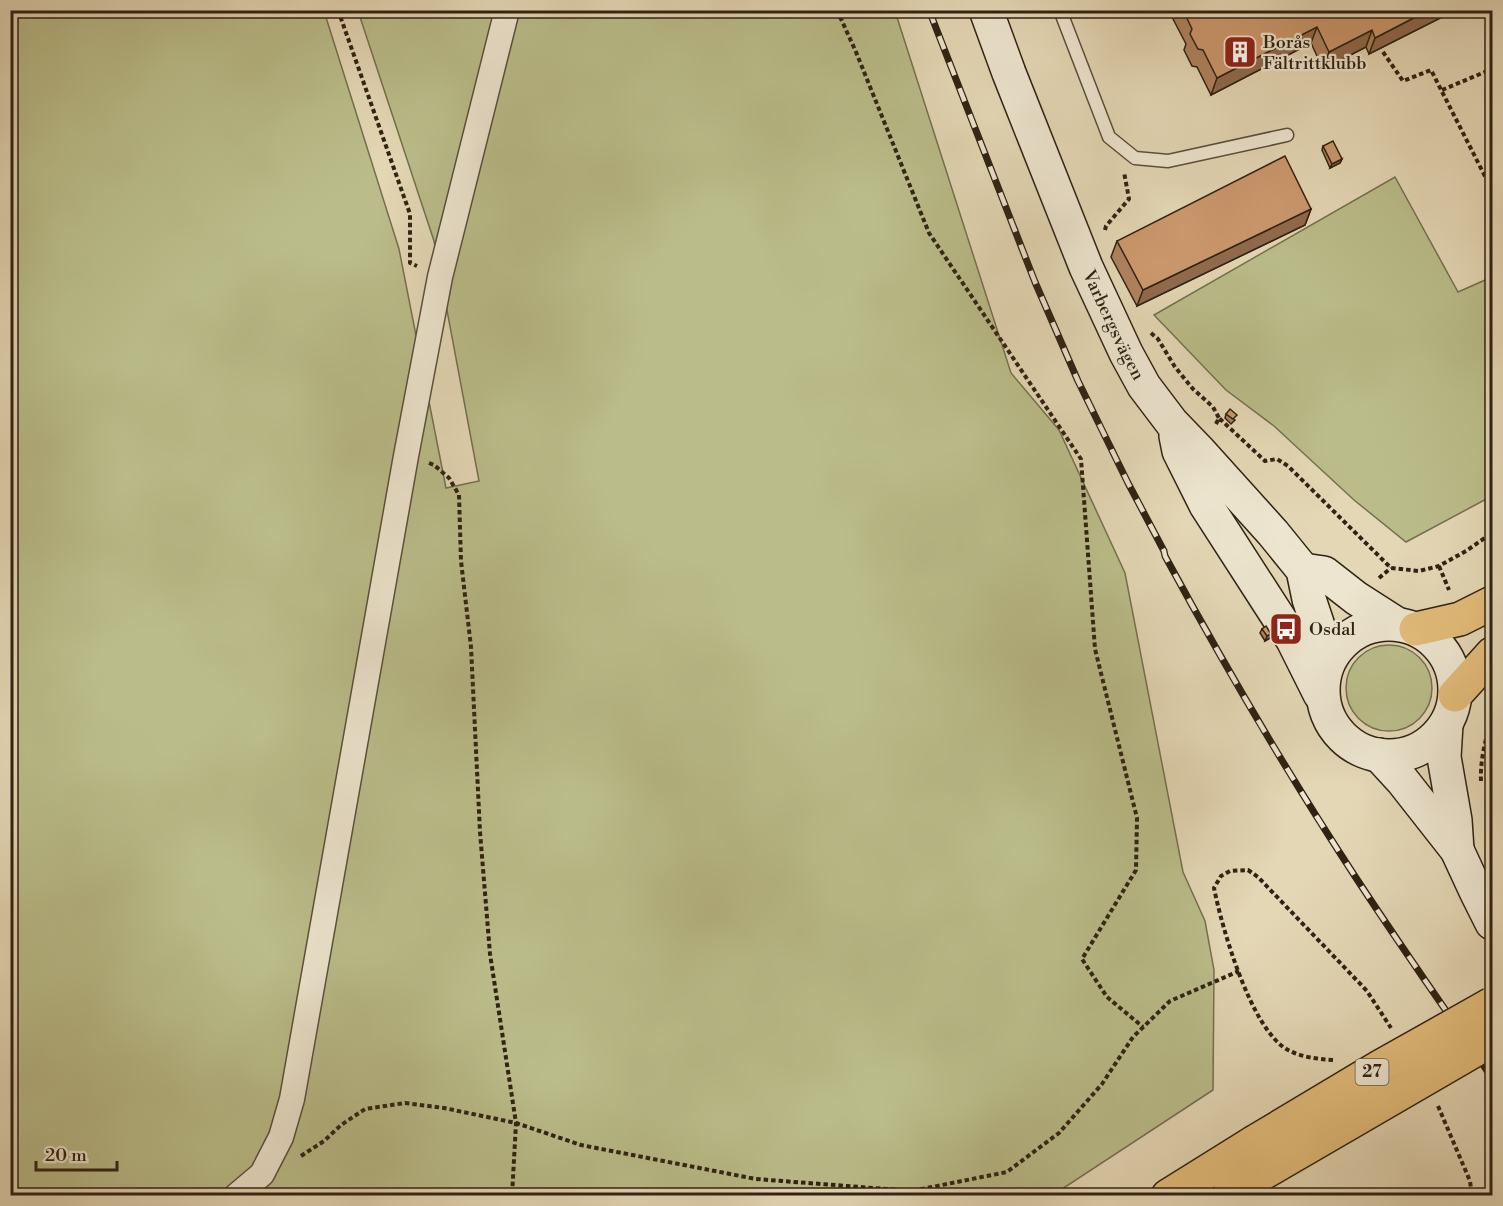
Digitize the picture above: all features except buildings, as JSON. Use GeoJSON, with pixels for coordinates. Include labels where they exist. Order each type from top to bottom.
{"type":"FeatureCollection","features":[{"type":"Feature","properties":{"kind":"main road","name":"Varbergsvägen"},"geometry":{"type":"LineString","coordinates":[[986,10],[1086,267],[1144,386],[1172,423],[1273,533],[1306,584]]}},
{"type":"Feature","properties":{"kind":"main road"},"geometry":{"type":"LineString","coordinates":[[1172,423],[1179,450],[1206,505],[1293,640],[1323,700],[1330,720],[1342,737],[1359,749],[1379,755],[1401,755],[1412,752],[1431,741],[1439,733],[1450,710],[1492,654]]}},
{"type":"Feature","properties":{"kind":"main road"},"geometry":{"type":"LineString","coordinates":[[1327,665],[1306,584],[1324,573],[1356,598],[1431,638],[1444,652],[1454,677],[1444,764],[1455,820],[1457,850]]}},
{"type":"Feature","properties":{"kind":"main road"},"geometry":{"type":"LineString","coordinates":[[1323,700],[1323,682],[1327,665],[1338,647],[1354,633],[1373,625],[1405,626],[1460,619],[1492,603]]}},
{"type":"Feature","properties":{"kind":"main road"},"geometry":{"type":"LineString","coordinates":[[1379,755],[1402,780],[1457,850],[1492,923]]}},
{"type":"Feature","properties":{"kind":"main road","name":"27"},"geometry":{"type":"LineString","coordinates":[[1228,1196],[1258,1158],[1380,1067],[1492,1004]]}},
{"type":"Feature","properties":{"kind":"main road","name":"27"},"geometry":{"type":"LineString","coordinates":[[1168,1196],[1258,1158],[1492,1040]]}},
{"type":"Feature","properties":{"kind":"street"},"geometry":{"type":"LineString","coordinates":[[236,1196],[262,1174],[281,1137],[292,1099],[440,277],[507,10]]}},
{"type":"Feature","properties":{"kind":"lane"},"geometry":{"type":"LineString","coordinates":[[1060,10],[1109,137],[1135,159],[1168,161],[1287,135]]}},
{"type":"Feature","properties":{"kind":"path"},"geometry":{"type":"LineString","coordinates":[[338,10],[410,214],[410,263],[440,277]]}},
{"type":"Feature","properties":{"kind":"path"},"geometry":{"type":"LineString","coordinates":[[837,10],[929,233],[1081,459],[1095,649],[1137,818],[1136,870],[1082,959],[1107,998],[1143,1027]]}},
{"type":"Feature","properties":{"kind":"path"},"geometry":{"type":"LineString","coordinates":[[1383,52],[1403,81],[1431,70],[1492,190]]}},
{"type":"Feature","properties":{"kind":"path"},"geometry":{"type":"LineString","coordinates":[[1442,90],[1492,69]]}},
{"type":"Feature","properties":{"kind":"path"},"geometry":{"type":"LineString","coordinates":[[1086,267],[1103,248],[1106,226],[1129,199],[1119,145]]}},
{"type":"Feature","properties":{"kind":"path"},"geometry":{"type":"LineString","coordinates":[[1149,331],[1158,339],[1192,389],[1213,407],[1220,418],[1265,461],[1277,459],[1288,466],[1391,568],[1419,571],[1439,566],[1492,533]]}},
{"type":"Feature","properties":{"kind":"path"},"geometry":{"type":"LineString","coordinates":[[1216,424],[1220,418]]}},
{"type":"Feature","properties":{"kind":"path"},"geometry":{"type":"LineString","coordinates":[[406,456],[434,465],[449,478],[459,495],[461,561],[471,647],[480,832],[489,943],[516,1123],[512,1196]]}},
{"type":"Feature","properties":{"kind":"path"},"geometry":{"type":"LineString","coordinates":[[1481,790],[1480,772],[1492,717]]}},
{"type":"Feature","properties":{"kind":"path"},"geometry":{"type":"LineString","coordinates":[[1342,1060],[1303,1056],[1286,1049],[1266,1030],[1256,1013],[1219,914],[1214,888],[1221,876],[1230,871],[1248,870],[1258,877],[1367,991],[1393,1032]]}},
{"type":"Feature","properties":{"kind":"path"},"geometry":{"type":"LineString","coordinates":[[262,1174],[291,1163],[365,1109],[405,1103],[444,1108],[516,1123],[581,1145],[756,1179],[912,1191],[1007,1172],[1059,1133],[1102,1084],[1133,1037],[1170,1001],[1239,971]]}},
{"type":"Feature","properties":{"kind":"path"},"geometry":{"type":"LineString","coordinates":[[1436,1101],[1470,1182],[1472,1196]]}},
{"type":"Feature","properties":{"kind":"green space"},"geometry":{"type":"Polygon","coordinates":[[[10,11],[324,11],[399,249],[446,488],[479,481],[434,241],[358,11],[895,11],[1011,373],[1059,430],[1125,573],[1183,872],[1205,921],[1214,970],[1213,1090],[1053,1195],[11,1195],[10,11]]]}},
{"type":"Feature","properties":{"kind":"green space"},"geometry":{"type":"Polygon","coordinates":[[[1395,177],[1458,292],[1492,277],[1492,496],[1406,542],[1354,500],[1274,426],[1226,390],[1154,315],[1395,177]]]}},
{"type":"Feature","properties":{"kind":"green space"},"geometry":{"type":"Polygon","coordinates":[[[1389,645],[1405,649],[1419,658],[1428,672],[1432,688],[1428,704],[1419,718],[1405,727],[1389,731],[1373,727],[1359,718],[1350,704],[1346,688],[1350,672],[1359,658],[1373,649],[1389,645]]]}},
{"type":"Feature","properties":{"kind":"railway"},"geometry":{"type":"LineString","coordinates":[[929,10],[1035,282],[1078,381],[1165,556],[1253,712],[1299,788],[1383,918],[1492,1078]]}},
{"type":"Feature","properties":{"kind":"place","name":"Borås Fältrittklubb"},"geometry":{"type":"Point","coordinates":[1240,52]}},
{"type":"Feature","properties":{"kind":"place","name":"Osdal"},"geometry":{"type":"Point","coordinates":[1286,629]}}]}
